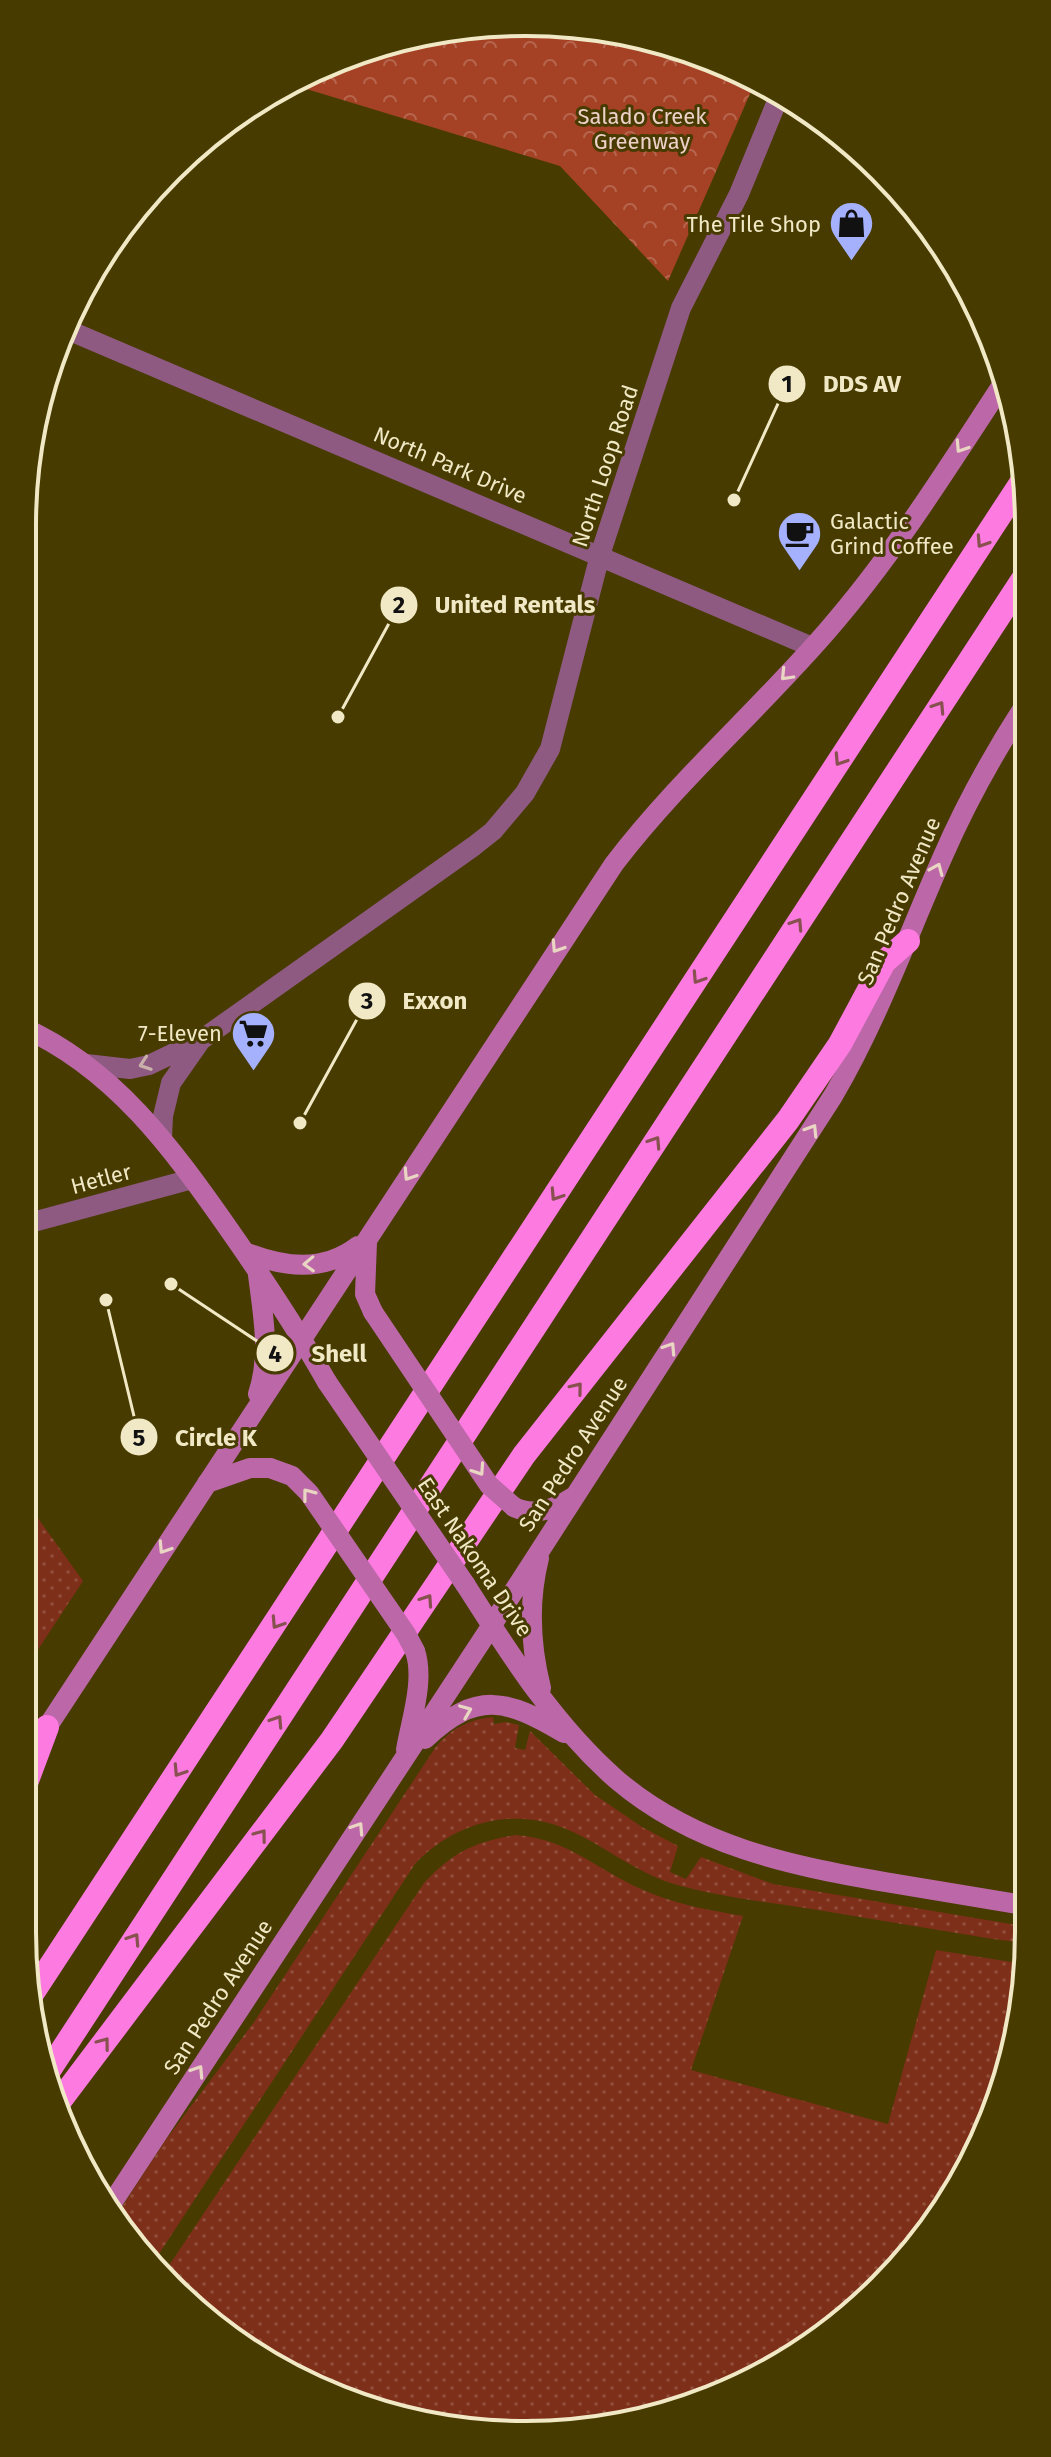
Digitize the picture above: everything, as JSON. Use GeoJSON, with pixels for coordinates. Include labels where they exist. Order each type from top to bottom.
{"type":"FeatureCollection","features":[{"type":"Feature","properties":{"kind":"highway"},"geometry":{"type":"LineString","coordinates":[[39,1983],[1014,494]]}},
{"type":"Feature","properties":{"kind":"highway"},"geometry":{"type":"LineString","coordinates":[[54,2062],[1015,591]]}},
{"type":"Feature","properties":{"kind":"highway"},"geometry":{"type":"LineString","coordinates":[[64,2095],[332,1740],[524,1455],[788,1120],[840,1044],[884,962],[908,941]]}},
{"type":"Feature","properties":{"kind":"highway"},"geometry":{"type":"LineString","coordinates":[[36,1756],[47,1727]]}},
{"type":"Feature","properties":{"kind":"main road"},"geometry":{"type":"LineString","coordinates":[[36,1744],[575,919],[657,809],[812,647],[886,558],[996,393]]}},
{"type":"Feature","properties":{"kind":"main road","name":"San Pedro Avenue"},"geometry":{"type":"LineString","coordinates":[[115,2198],[492,1625],[833,1096],[867,1035],[957,825],[1015,721]]}},
{"type":"Feature","properties":{"kind":"main road","name":"East Nakoma Drive"},"geometry":{"type":"LineString","coordinates":[[36,1034],[86,1064],[140,1112],[162,1138],[245,1252],[302,1337],[327,1382],[544,1700],[578,1741],[617,1779],[648,1804],[721,1842],[761,1857],[802,1868],[1015,1904]]}},
{"type":"Feature","properties":{"kind":"main road"},"geometry":{"type":"LineString","coordinates":[[245,1252],[280,1263],[311,1265],[335,1260],[367,1238]]}},
{"type":"Feature","properties":{"kind":"main road"},"geometry":{"type":"LineString","coordinates":[[367,1238],[365,1294],[373,1312],[489,1485],[514,1507],[527,1512],[540,1512],[574,1496]]}},
{"type":"Feature","properties":{"kind":"main road"},"geometry":{"type":"LineString","coordinates":[[250,1417],[265,1365],[265,1332],[257,1271]]}},
{"type":"Feature","properties":{"kind":"main road"},"geometry":{"type":"LineString","coordinates":[[207,1483],[250,1468],[270,1468],[292,1476],[309,1493],[415,1651],[418,1679],[404,1758]]}},
{"type":"Feature","properties":{"kind":"main road"},"geometry":{"type":"LineString","coordinates":[[543,1544],[532,1596],[531,1621],[534,1657],[544,1700]]}},
{"type":"Feature","properties":{"kind":"main road"},"geometry":{"type":"LineString","coordinates":[[404,1758],[449,1719],[473,1707],[486,1705],[509,1706],[531,1713],[578,1741]]}},
{"type":"Feature","properties":{"kind":"street","name":"North Loop Road"},"geometry":{"type":"LineString","coordinates":[[86,1064],[130,1069],[149,1065],[201,1040],[474,846],[510,813],[532,783],[550,749],[600,555],[681,308],[739,194],[775,105]]}},
{"type":"Feature","properties":{"kind":"street","name":"North Park Drive"},"geometry":{"type":"LineString","coordinates":[[75,333],[812,647]]}},
{"type":"Feature","properties":{"kind":"street","name":"North Loop Road"},"geometry":{"type":"LineString","coordinates":[[162,1138],[163,1116],[171,1083],[201,1040]]}},
{"type":"Feature","properties":{"kind":"street","name":"Hetler"},"geometry":{"type":"LineString","coordinates":[[36,1221],[192,1179]]}},
{"type":"Feature","properties":{"kind":"shaded area"},"geometry":{"type":"Polygon","coordinates":[[[36,1516],[83,1581],[36,1653],[36,1516]]]}},
{"type":"Feature","properties":{"kind":"shaded area"},"geometry":{"type":"Polygon","coordinates":[[[493,1717],[494,1724],[506,1722],[519,1725],[515,1748],[525,1750],[530,1731],[595,1795],[642,1827],[678,1846],[670,1872],[686,1879],[701,1857],[773,1884],[1015,1925],[1015,1942],[691,1889],[654,1877],[583,1837],[545,1822],[509,1819],[465,1829],[438,1844],[415,1864],[158,2255],[121,2208],[165,2141],[254,2022],[435,1748],[447,1735],[476,1720],[493,1717]]]}},
{"type":"Feature","properties":{"kind":"shaded area"},"geometry":{"type":"Polygon","coordinates":[[[516,1835],[551,1842],[666,1899],[743,1916],[691,2070],[888,2124],[936,1950],[1014,1962],[1006,2027],[989,2089],[965,2148],[933,2203],[894,2254],[848,2300],[797,2339],[713,2384],[652,2404],[589,2417],[493,2420],[430,2412],[368,2395],[309,2371],[228,2320],[168,2266],[424,1883],[455,1856],[488,1841],[516,1835]]]}},
{"type":"Feature","properties":{"kind":"green space","name":"Salado Creek Greenway"},"geometry":{"type":"Polygon","coordinates":[[[526,36],[621,45],[683,62],[751,91],[668,281],[560,166],[305,88],[368,62],[430,45],[526,36]]]}},
{"type":"Feature","properties":{"kind":"place","name":"The Tile Shop"},"geometry":{"type":"Point","coordinates":[852,263]}},
{"type":"Feature","properties":{"kind":"place","name":"DDS AV"},"geometry":{"type":"Point","coordinates":[734,500]}},
{"type":"Feature","properties":{"kind":"place","name":"Galactic Grind Coffee"},"geometry":{"type":"Point","coordinates":[799,573]}},
{"type":"Feature","properties":{"kind":"place","name":"United Rentals"},"geometry":{"type":"Point","coordinates":[338,717]}},
{"type":"Feature","properties":{"kind":"place","name":"7-Eleven"},"geometry":{"type":"Point","coordinates":[253,1072]}},
{"type":"Feature","properties":{"kind":"place","name":"Exxon"},"geometry":{"type":"Point","coordinates":[300,1123]}},
{"type":"Feature","properties":{"kind":"place","name":"Shell"},"geometry":{"type":"Point","coordinates":[171,1284]}},
{"type":"Feature","properties":{"kind":"place","name":"Circle K"},"geometry":{"type":"Point","coordinates":[106,1300]}}]}
